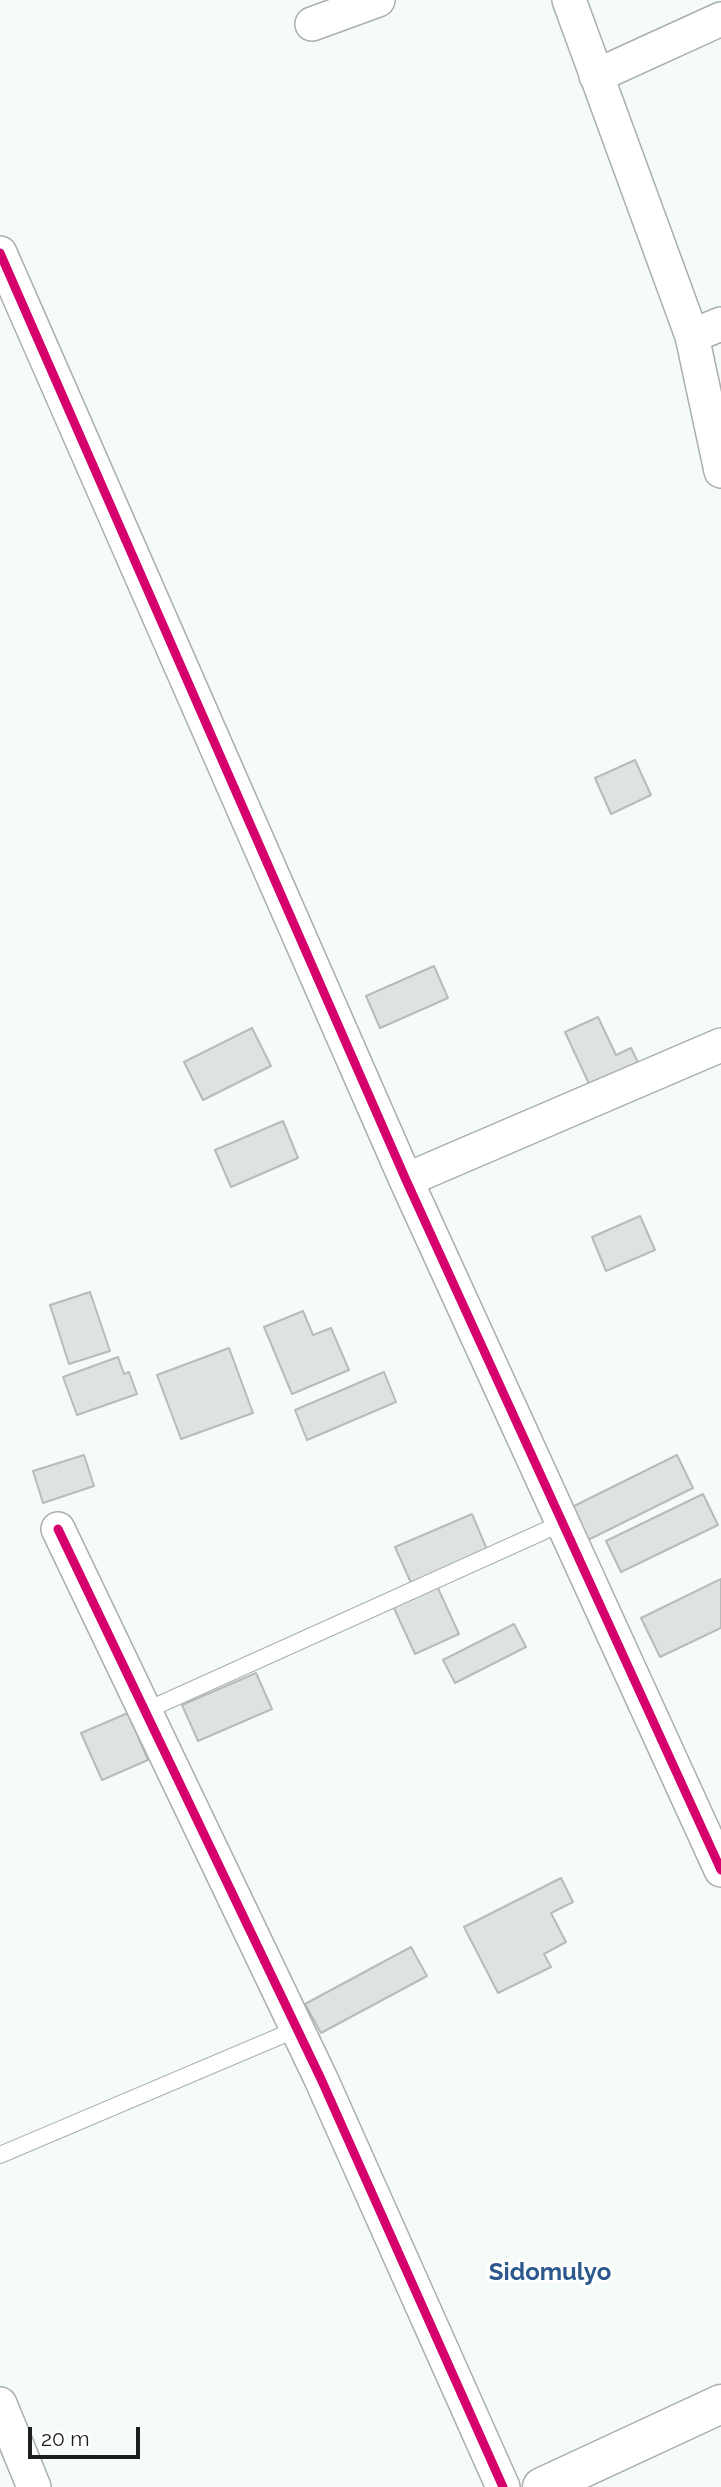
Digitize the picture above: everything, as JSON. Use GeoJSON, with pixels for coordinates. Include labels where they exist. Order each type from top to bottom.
{"type":"FeatureCollection","features":[{"type":"Feature","properties":{"kind":"main road"},"geometry":{"type":"LineString","coordinates":[[542,2487],[721,2404]]}},
{"type":"Feature","properties":{"kind":"street"},"geometry":{"type":"LineString","coordinates":[[312,24],[378,0]]}},
{"type":"Feature","properties":{"kind":"street"},"geometry":{"type":"LineString","coordinates":[[569,0],[596,76],[706,330],[721,471]]}},
{"type":"Feature","properties":{"kind":"street"},"geometry":{"type":"LineString","coordinates":[[596,76],[721,19]]}},
{"type":"Feature","properties":{"kind":"street"},"geometry":{"type":"LineString","coordinates":[[0,253],[406,1180],[721,1870]]}},
{"type":"Feature","properties":{"kind":"street"},"geometry":{"type":"LineString","coordinates":[[406,1180],[721,1045]]}},
{"type":"Feature","properties":{"kind":"street"},"geometry":{"type":"LineString","coordinates":[[58,1529],[297,2029],[503,2487]]}},
{"type":"Feature","properties":{"kind":"street"},"geometry":{"type":"LineString","coordinates":[[0,2404],[34,2487]]}},
{"type":"Feature","properties":{"kind":"lane"},"geometry":{"type":"LineString","coordinates":[[145,1711],[562,1523]]}},
{"type":"Feature","properties":{"kind":"lane"},"geometry":{"type":"LineString","coordinates":[[0,2155],[297,2029]]}},
{"type":"Feature","properties":{"kind":"building"},"geometry":{"type":"Polygon","coordinates":[[[635,760],[651,795],[611,814],[595,778],[635,760]]]}},
{"type":"Feature","properties":{"kind":"building"},"geometry":{"type":"Polygon","coordinates":[[[434,966],[448,998],[380,1028],[366,996],[434,966]]]}},
{"type":"Feature","properties":{"kind":"building"},"geometry":{"type":"Polygon","coordinates":[[[598,1017],[616,1055],[631,1048],[644,1075],[590,1086],[565,1032],[598,1017]]]}},
{"type":"Feature","properties":{"kind":"building"},"geometry":{"type":"Polygon","coordinates":[[[252,1028],[271,1066],[203,1100],[184,1062],[252,1028]]]}},
{"type":"Feature","properties":{"kind":"building"},"geometry":{"type":"Polygon","coordinates":[[[283,1121],[298,1158],[231,1187],[215,1150],[283,1121]]]}},
{"type":"Feature","properties":{"kind":"building"},"geometry":{"type":"Polygon","coordinates":[[[640,1216],[655,1250],[606,1271],[592,1237],[640,1216]]]}},
{"type":"Feature","properties":{"kind":"building"},"geometry":{"type":"Polygon","coordinates":[[[90,1292],[110,1351],[69,1364],[50,1305],[90,1292]]]}},
{"type":"Feature","properties":{"kind":"building"},"geometry":{"type":"Polygon","coordinates":[[[303,1311],[313,1335],[331,1328],[349,1370],[292,1394],[264,1327],[303,1311]]]}},
{"type":"Feature","properties":{"kind":"building"},"geometry":{"type":"Polygon","coordinates":[[[229,1348],[253,1413],[181,1439],[157,1375],[229,1348]]]}},
{"type":"Feature","properties":{"kind":"building"},"geometry":{"type":"Polygon","coordinates":[[[118,1357],[124,1374],[129,1372],[137,1394],[77,1415],[63,1377],[118,1357]]]}},
{"type":"Feature","properties":{"kind":"building"},"geometry":{"type":"Polygon","coordinates":[[[384,1372],[396,1402],[307,1440],[295,1410],[384,1372]]]}},
{"type":"Feature","properties":{"kind":"building"},"geometry":{"type":"Polygon","coordinates":[[[84,1455],[94,1486],[43,1503],[33,1471],[84,1455]]]}},
{"type":"Feature","properties":{"kind":"building"},"geometry":{"type":"Polygon","coordinates":[[[677,1455],[693,1488],[584,1542],[568,1509],[677,1455]]]}},
{"type":"Feature","properties":{"kind":"building"},"geometry":{"type":"Polygon","coordinates":[[[703,1494],[718,1525],[621,1572],[606,1541],[703,1494]]]}},
{"type":"Feature","properties":{"kind":"building"},"geometry":{"type":"Polygon","coordinates":[[[472,1514],[488,1552],[412,1585],[395,1547],[472,1514]]]}},
{"type":"Feature","properties":{"kind":"building"},"geometry":{"type":"Polygon","coordinates":[[[721,1579],[721,1628],[660,1657],[641,1618],[721,1579]]]}},
{"type":"Feature","properties":{"kind":"building"},"geometry":{"type":"Polygon","coordinates":[[[437,1586],[459,1634],[415,1654],[393,1606],[437,1586]]]}},
{"type":"Feature","properties":{"kind":"building"},"geometry":{"type":"Polygon","coordinates":[[[514,1624],[526,1647],[455,1683],[443,1660],[514,1624]]]}},
{"type":"Feature","properties":{"kind":"building"},"geometry":{"type":"Polygon","coordinates":[[[256,1673],[272,1709],[198,1741],[182,1705],[256,1673]]]}},
{"type":"Feature","properties":{"kind":"building"},"geometry":{"type":"Polygon","coordinates":[[[128,1713],[148,1760],[102,1780],[81,1733],[128,1713]]]}},
{"type":"Feature","properties":{"kind":"building"},"geometry":{"type":"Polygon","coordinates":[[[561,1878],[573,1902],[551,1913],[566,1942],[544,1954],[551,1967],[498,1993],[464,1927],[561,1878]]]}},
{"type":"Feature","properties":{"kind":"building"},"geometry":{"type":"Polygon","coordinates":[[[411,1947],[427,1976],[321,2033],[305,2004],[411,1947]]]}},
{"type":"Feature","properties":{"kind":"cycle path"},"geometry":{"type":"LineString","coordinates":[[0,253],[406,1180],[721,1870]]}},
{"type":"Feature","properties":{"kind":"cycle path"},"geometry":{"type":"LineString","coordinates":[[58,1529],[321,2079],[503,2487]]}},
{"type":"Feature","properties":{"kind":"district","name":"Sidomulyo"},"geometry":{"type":"Point","coordinates":[550,2273]}}]}
